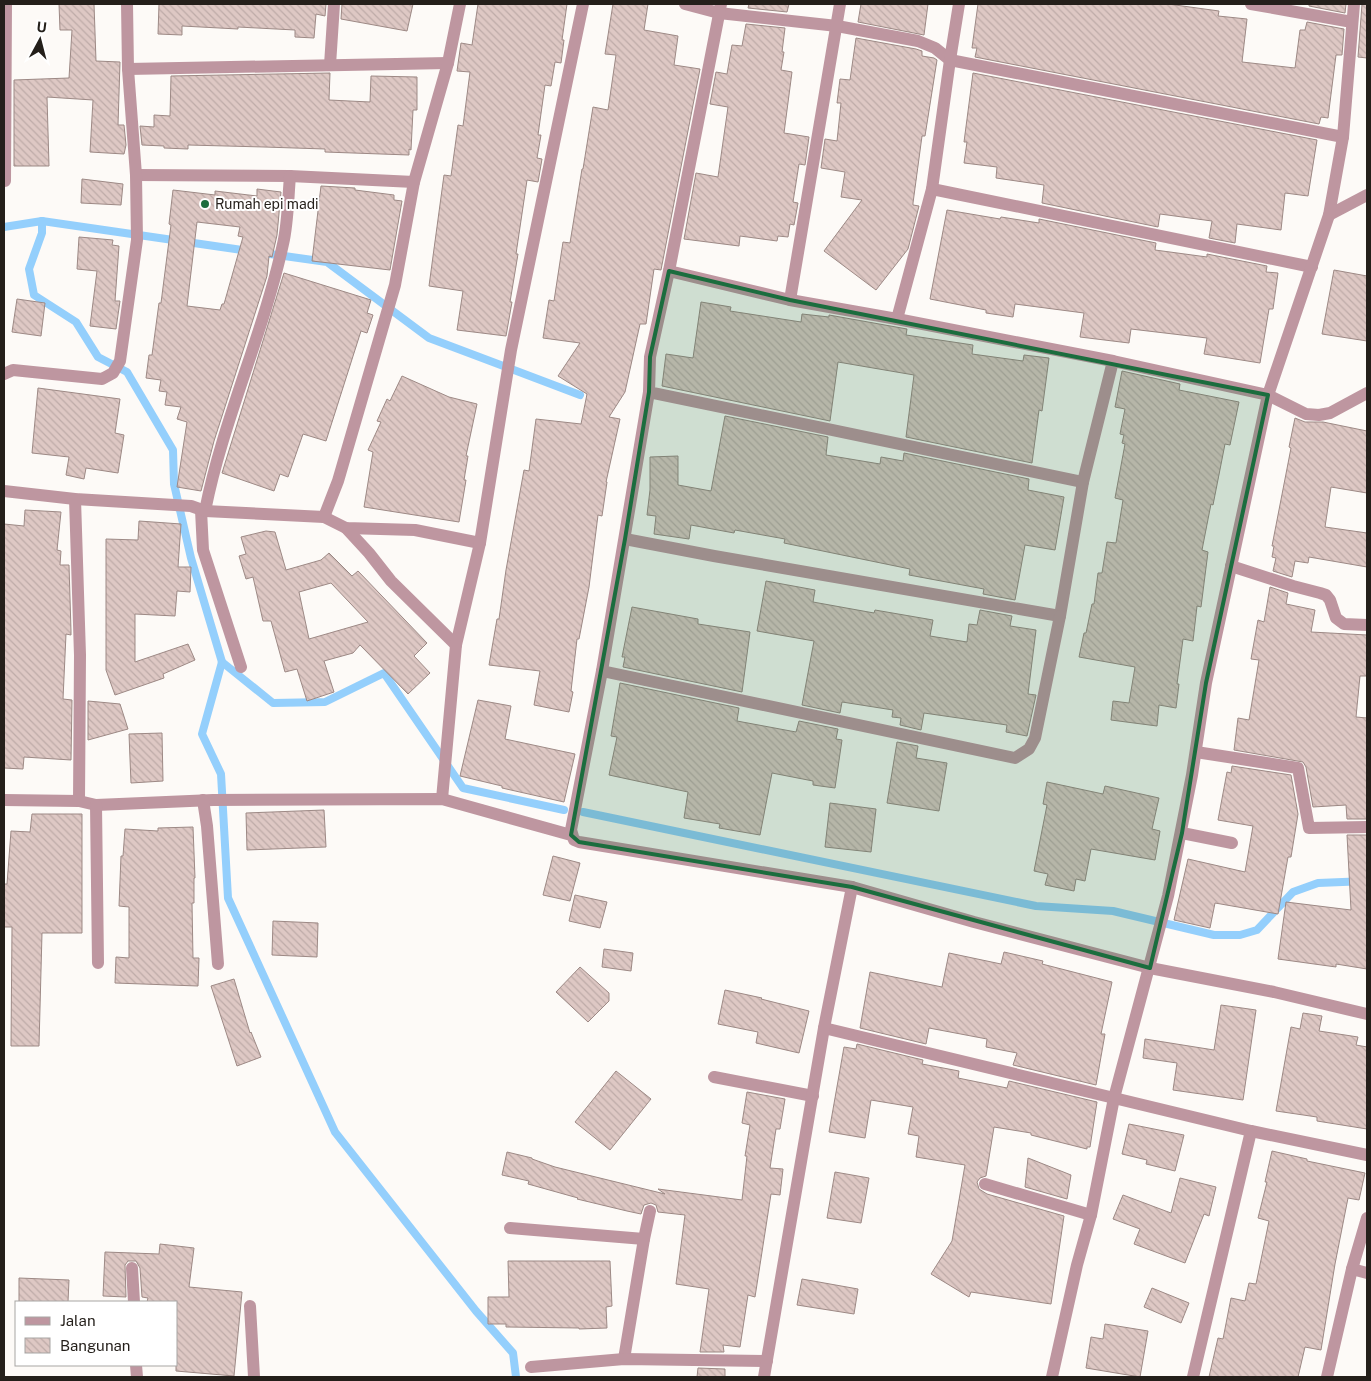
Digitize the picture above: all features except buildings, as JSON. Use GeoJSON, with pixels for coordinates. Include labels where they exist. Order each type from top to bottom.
{"type":"FeatureCollection","features":[{"type":"Feature","properties":{"kind":"street"},"geometry":{"type":"LineString","coordinates":[[5,181],[6,4]]}},
{"type":"Feature","properties":{"kind":"street"},"geometry":{"type":"LineString","coordinates":[[4,374],[13,370],[102,379],[113,374],[120,361],[137,240],[136,175],[128,69],[127,4]]}},
{"type":"Feature","properties":{"kind":"street"},"geometry":{"type":"LineString","coordinates":[[330,65],[334,4]]}},
{"type":"Feature","properties":{"kind":"street"},"geometry":{"type":"LineString","coordinates":[[324,517],[338,481],[395,285],[414,182],[448,63],[460,4]]}},
{"type":"Feature","properties":{"kind":"street"},"geometry":{"type":"LineString","coordinates":[[442,800],[456,645],[480,543],[511,350],[583,4]]}},
{"type":"Feature","properties":{"kind":"street"},"geometry":{"type":"LineString","coordinates":[[685,4],[837,26],[918,41],[935,48],[950,60],[1343,137]]}},
{"type":"Feature","properties":{"kind":"street"},"geometry":{"type":"LineString","coordinates":[[790,300],[840,4]]}},
{"type":"Feature","properties":{"kind":"street"},"geometry":{"type":"LineString","coordinates":[[897,319],[932,189],[959,4]]}},
{"type":"Feature","properties":{"kind":"street"},"geometry":{"type":"LineString","coordinates":[[1251,4],[1352,22]]}},
{"type":"Feature","properties":{"kind":"street"},"geometry":{"type":"LineString","coordinates":[[1052,1377],[1076,1265],[1091,1215],[1114,1098],[1150,968],[1182,833],[1206,683],[1268,395],[1329,214],[1343,137],[1354,4]]}},
{"type":"Feature","properties":{"kind":"street"},"geometry":{"type":"LineString","coordinates":[[720,8],[669,271],[650,357],[649,392],[626,539],[571,835],[574,840],[852,887],[974,922],[1150,968],[1274,992],[1367,1014]]}},
{"type":"Feature","properties":{"kind":"street"},"geometry":{"type":"LineString","coordinates":[[128,69],[448,63]]}},
{"type":"Feature","properties":{"kind":"street"},"geometry":{"type":"LineString","coordinates":[[136,175],[290,176],[414,182]]}},
{"type":"Feature","properties":{"kind":"street"},"geometry":{"type":"LineString","coordinates":[[241,667],[203,550],[199,509],[213,473],[276,273],[283,242],[290,176]]}},
{"type":"Feature","properties":{"kind":"street"},"geometry":{"type":"LineString","coordinates":[[932,189],[1312,267]]}},
{"type":"Feature","properties":{"kind":"street"},"geometry":{"type":"LineString","coordinates":[[1329,214],[1367,195]]}},
{"type":"Feature","properties":{"kind":"street"},"geometry":{"type":"LineString","coordinates":[[669,271],[790,300],[1112,361],[1268,395],[1306,414],[1330,413],[1367,394]]}},
{"type":"Feature","properties":{"kind":"street"},"geometry":{"type":"LineString","coordinates":[[602,671],[1015,758],[1029,749],[1035,738],[1060,616],[1083,482],[1112,361]]}},
{"type":"Feature","properties":{"kind":"street"},"geometry":{"type":"LineString","coordinates":[[649,392],[1083,482]]}},
{"type":"Feature","properties":{"kind":"street"},"geometry":{"type":"LineString","coordinates":[[4,491],[75,499],[324,517],[346,528],[370,553],[391,581],[456,645]]}},
{"type":"Feature","properties":{"kind":"street"},"geometry":{"type":"LineString","coordinates":[[75,499],[80,655],[79,801]]}},
{"type":"Feature","properties":{"kind":"street"},"geometry":{"type":"LineString","coordinates":[[346,528],[415,530],[480,543]]}},
{"type":"Feature","properties":{"kind":"street"},"geometry":{"type":"LineString","coordinates":[[626,539],[1060,616]]}},
{"type":"Feature","properties":{"kind":"street"},"geometry":{"type":"LineString","coordinates":[[1231,566],[1320,593],[1330,600],[1336,618],[1344,624],[1367,625]]}},
{"type":"Feature","properties":{"kind":"street"},"geometry":{"type":"LineString","coordinates":[[1196,752],[1298,768],[1309,828],[1367,827]]}},
{"type":"Feature","properties":{"kind":"street"},"geometry":{"type":"LineString","coordinates":[[4,800],[79,801],[96,806],[208,800],[442,800],[571,835]]}},
{"type":"Feature","properties":{"kind":"street"},"geometry":{"type":"LineString","coordinates":[[208,800],[207,826],[218,964]]}},
{"type":"Feature","properties":{"kind":"street"},"geometry":{"type":"LineString","coordinates":[[96,806],[98,962]]}},
{"type":"Feature","properties":{"kind":"street"},"geometry":{"type":"LineString","coordinates":[[1182,833],[1232,843]]}},
{"type":"Feature","properties":{"kind":"street"},"geometry":{"type":"LineString","coordinates":[[764,1377],[824,1028],[852,887]]}},
{"type":"Feature","properties":{"kind":"street"},"geometry":{"type":"LineString","coordinates":[[824,1028],[1251,1131],[1367,1155]]}},
{"type":"Feature","properties":{"kind":"street"},"geometry":{"type":"LineString","coordinates":[[714,1077],[813,1096]]}},
{"type":"Feature","properties":{"kind":"street"},"geometry":{"type":"LineString","coordinates":[[1193,1377],[1251,1131]]}},
{"type":"Feature","properties":{"kind":"street"},"geometry":{"type":"LineString","coordinates":[[985,1184],[1091,1215]]}},
{"type":"Feature","properties":{"kind":"street"},"geometry":{"type":"LineString","coordinates":[[624,1359],[650,1211]]}},
{"type":"Feature","properties":{"kind":"street"},"geometry":{"type":"LineString","coordinates":[[1328,1377],[1352,1269],[1367,1218]]}},
{"type":"Feature","properties":{"kind":"street"},"geometry":{"type":"LineString","coordinates":[[510,1228],[644,1239]]}},
{"type":"Feature","properties":{"kind":"street"},"geometry":{"type":"LineString","coordinates":[[132,1268],[134,1301]]}},
{"type":"Feature","properties":{"kind":"street"},"geometry":{"type":"LineString","coordinates":[[1352,1269],[1367,1273]]}},
{"type":"Feature","properties":{"kind":"street"},"geometry":{"type":"LineString","coordinates":[[250,1306],[254,1377]]}},
{"type":"Feature","properties":{"kind":"street"},"geometry":{"type":"LineString","coordinates":[[531,1367],[624,1359],[768,1361]]}},
{"type":"Feature","properties":{"kind":"highlighted area"},"geometry":{"type":"Polygon","coordinates":[[[669,271],[790,300],[1268,395],[1206,683],[1182,833],[1150,968],[852,887],[579,842],[571,835],[625,539],[649,392],[650,357],[669,271]]]}},
{"type":"Feature","properties":{"kind":"waterway"},"geometry":{"type":"LineString","coordinates":[[42,221],[42,233],[29,269],[34,295],[76,322],[98,357],[127,372],[173,450],[174,484],[191,558],[222,662],[202,734],[221,774],[228,898],[335,1132],[476,1311],[513,1353],[516,1377]]}},
{"type":"Feature","properties":{"kind":"waterway"},"geometry":{"type":"LineString","coordinates":[[4,227],[42,221],[249,251]]}},
{"type":"Feature","properties":{"kind":"waterway"},"geometry":{"type":"LineString","coordinates":[[263,253],[327,262],[429,338],[580,395]]}},
{"type":"Feature","properties":{"kind":"waterway"},"geometry":{"type":"LineString","coordinates":[[222,662],[273,703],[325,702],[384,673],[463,788],[564,810]]}},
{"type":"Feature","properties":{"kind":"waterway"},"geometry":{"type":"LineString","coordinates":[[583,812],[1036,906],[1113,911],[1214,935],[1240,935],[1257,930],[1293,892],[1318,883],[1367,881]]}},
{"type":"Feature","properties":{"kind":"place","name":"Rumah epi madi"},"geometry":{"type":"Point","coordinates":[205,204]}}]}
